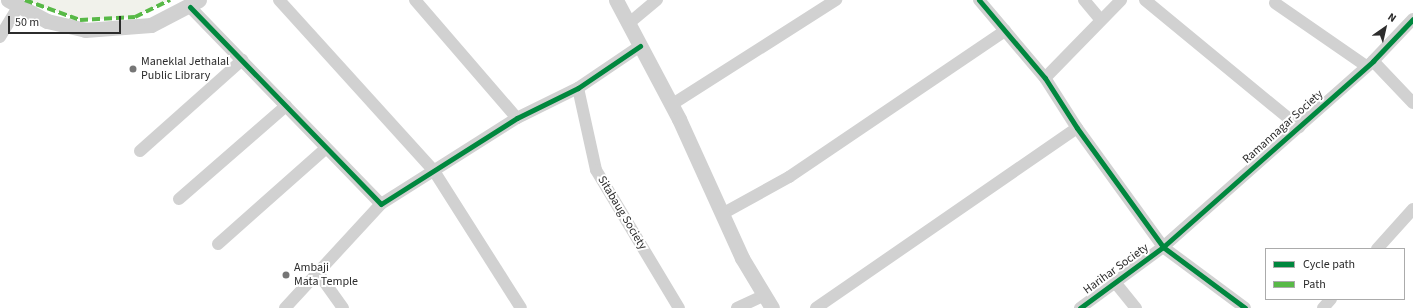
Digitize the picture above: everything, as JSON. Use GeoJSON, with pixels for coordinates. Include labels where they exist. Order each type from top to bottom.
{"type":"FeatureCollection","features":[{"type":"Feature","properties":{"kind":"street"},"geometry":{"type":"LineString","coordinates":[[279,0],[434,171],[521,308]]}},
{"type":"Feature","properties":{"kind":"street"},"geometry":{"type":"LineString","coordinates":[[415,0],[518,118]]}},
{"type":"Feature","properties":{"kind":"street"},"geometry":{"type":"LineString","coordinates":[[616,0],[671,105],[742,258],[772,308]]}},
{"type":"Feature","properties":{"kind":"street"},"geometry":{"type":"LineString","coordinates":[[628,24],[658,0]]}},
{"type":"Feature","properties":{"kind":"street"},"geometry":{"type":"LineString","coordinates":[[671,105],[836,0]]}},
{"type":"Feature","properties":{"kind":"street"},"geometry":{"type":"LineString","coordinates":[[979,0],[1045,78],[1074,124]]}},
{"type":"Feature","properties":{"kind":"street"},"geometry":{"type":"LineString","coordinates":[[1084,0],[1101,20]]}},
{"type":"Feature","properties":{"kind":"street"},"geometry":{"type":"LineString","coordinates":[[1045,78],[1121,0]]}},
{"type":"Feature","properties":{"kind":"street"},"geometry":{"type":"LineString","coordinates":[[1145,0],[1298,127]]}},
{"type":"Feature","properties":{"kind":"street"},"geometry":{"type":"LineString","coordinates":[[0,37],[13,4],[47,21],[85,30],[151,25],[194,3],[242,60],[381,204]]}},
{"type":"Feature","properties":{"kind":"street"},"geometry":{"type":"LineString","coordinates":[[1275,3],[1370,64],[1413,103]]}},
{"type":"Feature","properties":{"kind":"street","name":"Ramannagar Society"},"geometry":{"type":"LineString","coordinates":[[1163,247],[1370,64],[1413,19]]}},
{"type":"Feature","properties":{"kind":"street"},"geometry":{"type":"LineString","coordinates":[[722,214],[790,177],[1005,31]]}},
{"type":"Feature","properties":{"kind":"street"},"geometry":{"type":"LineString","coordinates":[[285,308],[381,204],[518,118],[578,88],[640,46]]}},
{"type":"Feature","properties":{"kind":"street"},"geometry":{"type":"LineString","coordinates":[[1026,56],[1163,247],[1245,308]]}},
{"type":"Feature","properties":{"kind":"street"},"geometry":{"type":"LineString","coordinates":[[140,151],[242,60]]}},
{"type":"Feature","properties":{"kind":"street","name":"Sitabaug Society"},"geometry":{"type":"LineString","coordinates":[[578,88],[596,170],[679,308]]}},
{"type":"Feature","properties":{"kind":"street"},"geometry":{"type":"LineString","coordinates":[[179,199],[286,106]]}},
{"type":"Feature","properties":{"kind":"street"},"geometry":{"type":"LineString","coordinates":[[816,308],[1074,124]]}},
{"type":"Feature","properties":{"kind":"street"},"geometry":{"type":"LineString","coordinates":[[218,244],[326,148]]}},
{"type":"Feature","properties":{"kind":"street"},"geometry":{"type":"LineString","coordinates":[[1378,248],[1413,209]]}},
{"type":"Feature","properties":{"kind":"street","name":"Harihar Society"},"geometry":{"type":"LineString","coordinates":[[1080,308],[1114,281],[1163,247]]}},
{"type":"Feature","properties":{"kind":"street"},"geometry":{"type":"LineString","coordinates":[[318,273],[342,308]]}},
{"type":"Feature","properties":{"kind":"street"},"geometry":{"type":"LineString","coordinates":[[1114,281],[1136,308]]}},
{"type":"Feature","properties":{"kind":"street"},"geometry":{"type":"LineString","coordinates":[[737,308],[765,295]]}},
{"type":"Feature","properties":{"kind":"street"},"geometry":{"type":"LineString","coordinates":[[1323,308],[1330,300]]}},
{"type":"Feature","properties":{"kind":"shaded area"},"geometry":{"type":"Polygon","coordinates":[[[25,0],[170,0],[135,17],[80,20],[25,0]]]}},
{"type":"Feature","properties":{"kind":"marked path"},"geometry":{"type":"LineString","coordinates":[[25,0],[80,20],[135,17],[170,0]]}},
{"type":"Feature","properties":{"kind":"cycle path"},"geometry":{"type":"LineString","coordinates":[[979,0],[1045,78],[1077,128],[1163,247],[1245,308]]}},
{"type":"Feature","properties":{"kind":"cycle path"},"geometry":{"type":"LineString","coordinates":[[190,7],[381,204],[517,118],[578,88],[640,46]]}},
{"type":"Feature","properties":{"kind":"cycle path"},"geometry":{"type":"LineString","coordinates":[[1080,308],[1163,247],[1373,61],[1413,19]]}},
{"type":"Feature","properties":{"kind":"place","name":"Maneklal Jethalal Public Library"},"geometry":{"type":"Point","coordinates":[133,69]}},
{"type":"Feature","properties":{"kind":"place","name":"Ambaji Mata Temple"},"geometry":{"type":"Point","coordinates":[286,275]}}]}
